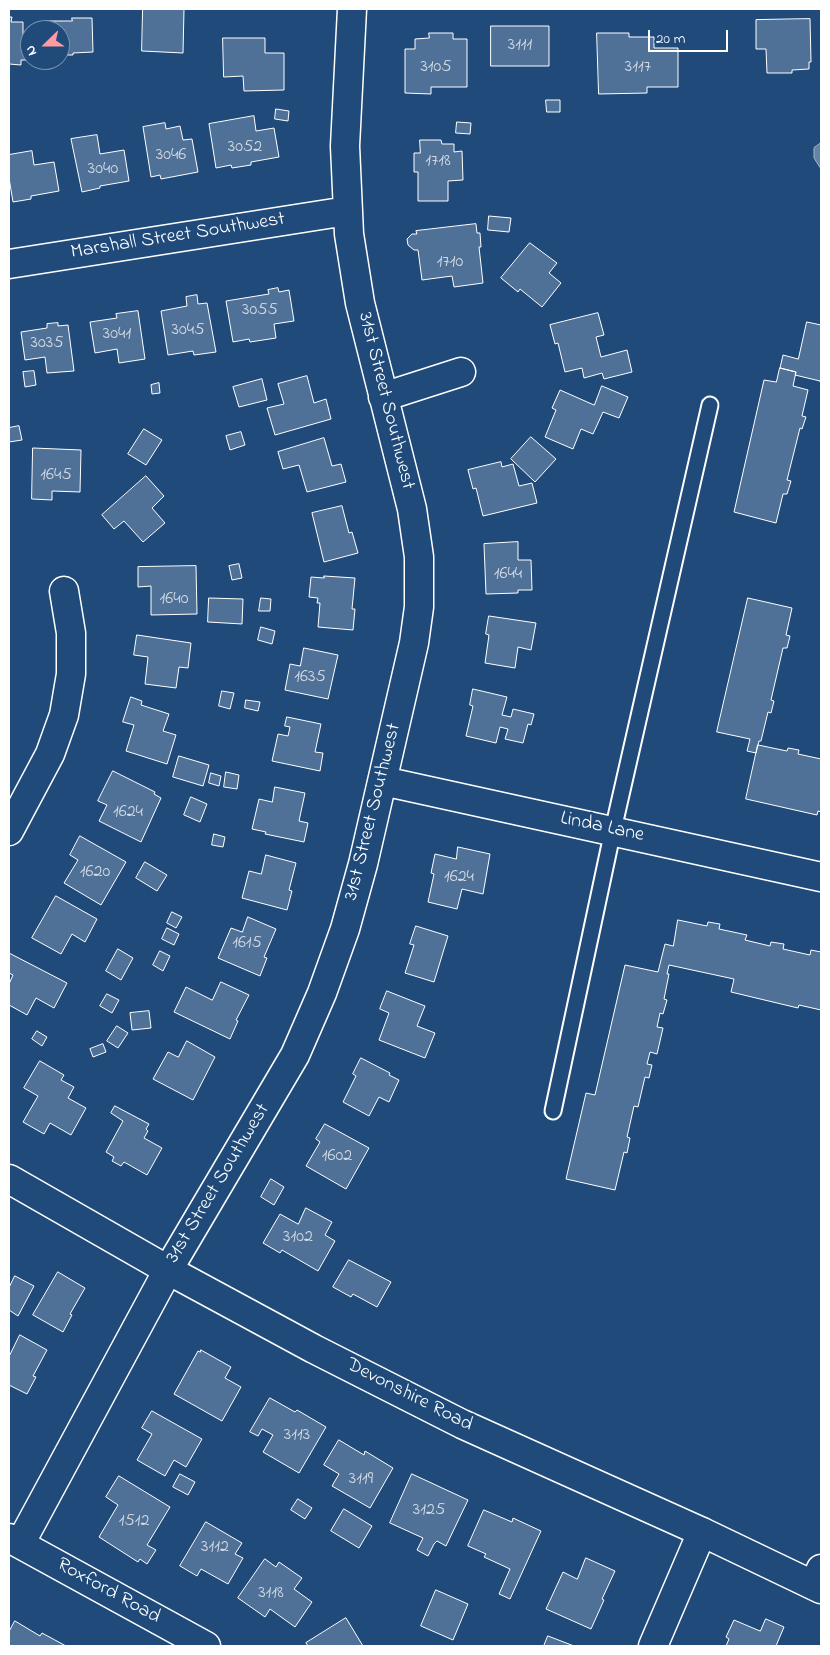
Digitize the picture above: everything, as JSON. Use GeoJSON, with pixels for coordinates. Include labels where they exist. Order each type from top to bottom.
{"type":"FeatureCollection","features":[{"type":"Feature","properties":{"kind":"street","name":"31st Street Southwest"},"geometry":{"type":"LineString","coordinates":[[14,1541],[168,1270],[295,1055],[322,993],[345,929],[363,864],[414,643],[419,606],[419,557],[412,509],[360,303],[347,211],[345,146],[352,9]]}},
{"type":"Feature","properties":{"kind":"street","name":"Marshall Street Southwest"},"geometry":{"type":"LineString","coordinates":[[9,264],[347,211]]}},
{"type":"Feature","properties":{"kind":"street"},"geometry":{"type":"LineString","coordinates":[[384,397],[461,372]]}},
{"type":"Feature","properties":{"kind":"street"},"geometry":{"type":"LineString","coordinates":[[9,831],[50,754],[64,715],[71,674],[71,633],[64,592]]}},
{"type":"Feature","properties":{"kind":"street","name":"Linda Lane"},"geometry":{"type":"LineString","coordinates":[[383,781],[614,830],[821,878]]}},
{"type":"Feature","properties":{"kind":"street","name":"Devonshire Road"},"geometry":{"type":"LineString","coordinates":[[9,1180],[168,1270],[314,1349],[462,1424],[702,1532],[819,1581]]}},
{"type":"Feature","properties":{"kind":"street"},"geometry":{"type":"LineString","coordinates":[[653,1646],[702,1532]]}},
{"type":"Feature","properties":{"kind":"street","name":"Roxford Road"},"geometry":{"type":"LineString","coordinates":[[14,1541],[206,1646]]}},
{"type":"Feature","properties":{"kind":"lane"},"geometry":{"type":"LineString","coordinates":[[553,1111],[710,405]]}},
{"type":"Feature","properties":{"kind":"water"},"geometry":{"type":"Polygon","coordinates":[[[821,143],[821,169],[814,158],[814,148],[821,143]]]}},
{"type":"Feature","properties":{"kind":"building"},"geometry":{"type":"Polygon","coordinates":[[[143,9],[184,9],[183,53],[142,51],[143,9]]]}},
{"type":"Feature","properties":{"kind":"building"},"geometry":{"type":"Polygon","coordinates":[[[9,17],[12,17],[11,22],[20,22],[20,65],[9,64],[9,17]]]}},
{"type":"Feature","properties":{"kind":"building"},"geometry":{"type":"Polygon","coordinates":[[[72,18],[92,18],[93,52],[73,53],[73,55],[70,55],[70,21],[72,21],[72,18]]]}},
{"type":"Feature","properties":{"kind":"building"},"geometry":{"type":"Polygon","coordinates":[[[810,19],[811,62],[809,62],[809,69],[792,70],[792,73],[767,73],[766,49],[756,49],[756,20],[810,19]]]}},
{"type":"Feature","properties":{"kind":"building"},"geometry":{"type":"Polygon","coordinates":[[[491,26],[549,26],[549,66],[491,66],[491,26]]]}},
{"type":"Feature","properties":{"kind":"building"},"geometry":{"type":"Polygon","coordinates":[[[429,33],[453,33],[453,39],[467,39],[467,87],[431,87],[431,94],[405,93],[405,49],[415,49],[415,39],[429,38],[429,33]]]}},
{"type":"Feature","properties":{"kind":"building"},"geometry":{"type":"Polygon","coordinates":[[[597,33],[629,33],[629,37],[654,37],[654,48],[678,48],[678,87],[647,87],[647,93],[599,94],[597,33]]]}},
{"type":"Feature","properties":{"kind":"building"},"geometry":{"type":"Polygon","coordinates":[[[223,38],[265,38],[265,53],[284,53],[284,90],[244,91],[243,76],[224,77],[223,38]]]}},
{"type":"Feature","properties":{"kind":"building"},"geometry":{"type":"Polygon","coordinates":[[[546,100],[560,100],[560,112],[547,112],[546,100]]]}},
{"type":"Feature","properties":{"kind":"building"},"geometry":{"type":"Polygon","coordinates":[[[276,109],[289,111],[288,121],[275,119],[276,109]]]}},
{"type":"Feature","properties":{"kind":"building"},"geometry":{"type":"Polygon","coordinates":[[[254,116],[256,131],[274,128],[279,157],[251,162],[251,165],[232,168],[231,165],[216,168],[209,124],[254,116]]]}},
{"type":"Feature","properties":{"kind":"building"},"geometry":{"type":"Polygon","coordinates":[[[457,122],[471,123],[470,134],[456,133],[457,122]]]}},
{"type":"Feature","properties":{"kind":"building"},"geometry":{"type":"Polygon","coordinates":[[[165,123],[166,129],[180,126],[183,140],[192,139],[198,172],[161,179],[160,175],[151,177],[143,127],[165,123]]]}},
{"type":"Feature","properties":{"kind":"building"},"geometry":{"type":"Polygon","coordinates":[[[97,135],[100,154],[124,150],[129,181],[100,186],[100,188],[82,192],[71,139],[97,135]]]}},
{"type":"Feature","properties":{"kind":"building"},"geometry":{"type":"Polygon","coordinates":[[[420,140],[441,140],[442,144],[454,144],[454,152],[462,151],[463,180],[448,181],[448,201],[418,201],[418,172],[414,172],[414,153],[420,153],[420,140]]]}},
{"type":"Feature","properties":{"kind":"building"},"geometry":{"type":"Polygon","coordinates":[[[32,151],[34,165],[54,162],[59,191],[31,196],[31,199],[13,202],[9,178],[9,155],[32,151]]]}},
{"type":"Feature","properties":{"kind":"building"},"geometry":{"type":"Polygon","coordinates":[[[489,216],[511,218],[509,232],[488,230],[489,216]]]}},
{"type":"Feature","properties":{"kind":"building"},"geometry":{"type":"Polygon","coordinates":[[[476,224],[477,233],[480,233],[481,247],[479,247],[483,283],[454,287],[452,276],[422,280],[418,250],[414,250],[408,245],[407,239],[412,234],[417,234],[416,231],[476,224]]]}},
{"type":"Feature","properties":{"kind":"building"},"geometry":{"type":"Polygon","coordinates":[[[530,243],[557,263],[549,273],[561,283],[542,307],[520,289],[518,292],[501,278],[530,243]]]}},
{"type":"Feature","properties":{"kind":"building"},"geometry":{"type":"Polygon","coordinates":[[[278,288],[279,292],[289,290],[294,321],[274,324],[276,338],[250,342],[249,339],[233,342],[226,301],[269,294],[268,290],[278,288]]]}},
{"type":"Feature","properties":{"kind":"building"},"geometry":{"type":"Polygon","coordinates":[[[197,295],[198,304],[207,303],[216,352],[194,355],[193,351],[168,355],[161,311],[187,306],[186,297],[197,295]]]}},
{"type":"Feature","properties":{"kind":"building"},"geometry":{"type":"Polygon","coordinates":[[[138,311],[145,359],[119,363],[117,349],[95,353],[90,322],[117,318],[116,314],[138,311]]]}},
{"type":"Feature","properties":{"kind":"building"},"geometry":{"type":"Polygon","coordinates":[[[598,313],[604,335],[596,337],[601,357],[627,350],[632,372],[604,379],[602,373],[584,378],[582,368],[565,372],[558,343],[555,344],[550,325],[598,313]]]}},
{"type":"Feature","properties":{"kind":"building"},"geometry":{"type":"Polygon","coordinates":[[[807,322],[821,325],[821,383],[820,381],[795,375],[796,372],[780,368],[783,355],[798,359],[807,322]]]}},
{"type":"Feature","properties":{"kind":"building"},"geometry":{"type":"Polygon","coordinates":[[[58,323],[58,326],[68,325],[74,371],[47,373],[45,357],[25,360],[21,332],[47,328],[47,324],[58,323]]]}},
{"type":"Feature","properties":{"kind":"building"},"geometry":{"type":"Polygon","coordinates":[[[780,368],[796,372],[793,386],[808,390],[802,416],[806,417],[802,429],[800,428],[787,480],[791,481],[787,494],[783,494],[776,523],[734,512],[764,380],[776,382],[780,368]]]}},
{"type":"Feature","properties":{"kind":"building"},"geometry":{"type":"Polygon","coordinates":[[[34,371],[36,385],[25,387],[23,372],[34,371]]]}},
{"type":"Feature","properties":{"kind":"building"},"geometry":{"type":"Polygon","coordinates":[[[307,376],[314,403],[326,399],[331,419],[275,435],[267,408],[284,404],[278,384],[307,376]]]}},
{"type":"Feature","properties":{"kind":"building"},"geometry":{"type":"Polygon","coordinates":[[[262,379],[267,400],[239,407],[233,387],[262,379]]]}},
{"type":"Feature","properties":{"kind":"building"},"geometry":{"type":"Polygon","coordinates":[[[159,383],[160,393],[152,394],[151,385],[159,383]]]}},
{"type":"Feature","properties":{"kind":"building"},"geometry":{"type":"Polygon","coordinates":[[[602,386],[628,397],[619,418],[603,412],[593,434],[581,429],[573,449],[545,437],[556,410],[552,408],[560,390],[594,405],[602,386]]]}},
{"type":"Feature","properties":{"kind":"building"},"geometry":{"type":"Polygon","coordinates":[[[19,426],[22,440],[9,442],[9,428],[19,426]]]}},
{"type":"Feature","properties":{"kind":"building"},"geometry":{"type":"Polygon","coordinates":[[[144,429],[162,440],[146,465],[128,454],[144,429]]]}},
{"type":"Feature","properties":{"kind":"building"},"geometry":{"type":"Polygon","coordinates":[[[241,432],[245,445],[230,450],[226,436],[241,432]]]}},
{"type":"Feature","properties":{"kind":"building"},"geometry":{"type":"Polygon","coordinates":[[[531,437],[556,459],[535,482],[511,459],[531,437]]]}},
{"type":"Feature","properties":{"kind":"building"},"geometry":{"type":"Polygon","coordinates":[[[324,438],[332,466],[341,464],[346,482],[307,492],[299,465],[283,469],[278,452],[324,438]]]}},
{"type":"Feature","properties":{"kind":"building"},"geometry":{"type":"Polygon","coordinates":[[[33,448],[81,450],[80,492],[52,491],[52,500],[32,499],[33,448]]]}},
{"type":"Feature","properties":{"kind":"building"},"geometry":{"type":"Polygon","coordinates":[[[501,462],[502,467],[513,464],[519,486],[532,483],[537,503],[483,516],[476,488],[473,489],[468,470],[501,462]]]}},
{"type":"Feature","properties":{"kind":"building"},"geometry":{"type":"Polygon","coordinates":[[[146,476],[164,496],[152,508],[165,523],[143,542],[124,521],[114,529],[102,515],[146,476]]]}},
{"type":"Feature","properties":{"kind":"building"},"geometry":{"type":"Polygon","coordinates":[[[342,506],[349,533],[352,532],[358,553],[324,562],[312,513],[342,506]]]}},
{"type":"Feature","properties":{"kind":"building"},"geometry":{"type":"Polygon","coordinates":[[[518,542],[518,560],[531,560],[532,590],[518,590],[518,593],[486,594],[484,544],[518,542]]]}},
{"type":"Feature","properties":{"kind":"building"},"geometry":{"type":"Polygon","coordinates":[[[239,564],[242,578],[232,580],[229,566],[239,564]]]}},
{"type":"Feature","properties":{"kind":"building"},"geometry":{"type":"Polygon","coordinates":[[[196,566],[197,614],[151,615],[151,586],[138,587],[138,567],[196,566]]]}},
{"type":"Feature","properties":{"kind":"building"},"geometry":{"type":"Polygon","coordinates":[[[324,576],[355,578],[352,609],[355,609],[353,630],[318,627],[320,603],[317,603],[318,598],[309,597],[311,577],[324,578],[324,576]]]}},
{"type":"Feature","properties":{"kind":"building"},"geometry":{"type":"Polygon","coordinates":[[[209,598],[243,599],[242,624],[208,622],[209,598]]]}},
{"type":"Feature","properties":{"kind":"building"},"geometry":{"type":"Polygon","coordinates":[[[261,598],[271,599],[270,611],[259,611],[261,598]]]}},
{"type":"Feature","properties":{"kind":"building"},"geometry":{"type":"Polygon","coordinates":[[[748,598],[792,608],[786,635],[790,636],[787,648],[783,648],[771,700],[774,701],[771,713],[768,712],[756,753],[747,751],[750,739],[717,732],[748,598]]]}},
{"type":"Feature","properties":{"kind":"building"},"geometry":{"type":"Polygon","coordinates":[[[489,616],[536,623],[531,650],[518,647],[515,668],[485,663],[489,635],[486,634],[489,616]]]}},
{"type":"Feature","properties":{"kind":"building"},"geometry":{"type":"Polygon","coordinates":[[[261,627],[275,631],[272,644],[258,640],[261,627]]]}},
{"type":"Feature","properties":{"kind":"building"},"geometry":{"type":"Polygon","coordinates":[[[137,635],[191,643],[188,668],[179,667],[176,688],[145,684],[148,657],[134,655],[137,635]]]}},
{"type":"Feature","properties":{"kind":"building"},"geometry":{"type":"Polygon","coordinates":[[[304,648],[338,655],[328,699],[285,690],[290,664],[300,666],[304,648]]]}},
{"type":"Feature","properties":{"kind":"building"},"geometry":{"type":"Polygon","coordinates":[[[473,689],[507,697],[502,715],[511,717],[513,709],[534,714],[531,725],[528,724],[523,743],[505,739],[508,729],[500,727],[496,743],[466,736],[473,706],[470,705],[473,689]]]}},
{"type":"Feature","properties":{"kind":"building"},"geometry":{"type":"Polygon","coordinates":[[[222,691],[234,693],[230,709],[219,706],[222,691]]]}},
{"type":"Feature","properties":{"kind":"building"},"geometry":{"type":"Polygon","coordinates":[[[131,697],[142,701],[141,705],[169,714],[163,731],[176,735],[167,764],[126,751],[134,725],[123,722],[131,697]]]}},
{"type":"Feature","properties":{"kind":"building"},"geometry":{"type":"Polygon","coordinates":[[[246,700],[260,702],[258,711],[245,708],[246,700]]]}},
{"type":"Feature","properties":{"kind":"building"},"geometry":{"type":"Polygon","coordinates":[[[287,717],[321,724],[315,752],[323,753],[320,771],[272,761],[278,734],[288,736],[290,727],[285,726],[287,717]]]}},
{"type":"Feature","properties":{"kind":"building"},"geometry":{"type":"Polygon","coordinates":[[[758,745],[787,751],[788,748],[799,750],[798,754],[821,759],[821,812],[818,811],[817,815],[746,799],[758,745]]]}},
{"type":"Feature","properties":{"kind":"building"},"geometry":{"type":"Polygon","coordinates":[[[179,756],[209,765],[203,786],[173,777],[179,756]]]}},
{"type":"Feature","properties":{"kind":"building"},"geometry":{"type":"Polygon","coordinates":[[[113,771],[155,792],[154,794],[161,798],[141,842],[99,821],[107,805],[98,801],[113,771]]]}},
{"type":"Feature","properties":{"kind":"building"},"geometry":{"type":"Polygon","coordinates":[[[226,772],[239,775],[237,789],[224,787],[226,772]]]}},
{"type":"Feature","properties":{"kind":"building"},"geometry":{"type":"Polygon","coordinates":[[[211,773],[221,776],[219,786],[209,783],[211,773]]]}},
{"type":"Feature","properties":{"kind":"building"},"geometry":{"type":"Polygon","coordinates":[[[275,787],[305,793],[299,821],[308,823],[304,842],[265,834],[266,832],[252,829],[259,799],[272,802],[275,787]]]}},
{"type":"Feature","properties":{"kind":"building"},"geometry":{"type":"Polygon","coordinates":[[[191,797],[207,804],[200,822],[184,815],[191,797]]]}},
{"type":"Feature","properties":{"kind":"building"},"geometry":{"type":"Polygon","coordinates":[[[214,834],[225,837],[223,847],[212,845],[214,834]]]}},
{"type":"Feature","properties":{"kind":"building"},"geometry":{"type":"Polygon","coordinates":[[[80,836],[126,862],[101,905],[64,883],[78,860],[70,855],[80,836]]]}},
{"type":"Feature","properties":{"kind":"building"},"geometry":{"type":"Polygon","coordinates":[[[458,847],[490,854],[483,894],[462,889],[457,909],[428,902],[434,874],[431,873],[435,854],[456,859],[458,847]]]}},
{"type":"Feature","properties":{"kind":"building"},"geometry":{"type":"Polygon","coordinates":[[[266,855],[296,863],[289,890],[292,891],[287,910],[242,898],[249,871],[261,874],[266,855]]]}},
{"type":"Feature","properties":{"kind":"building"},"geometry":{"type":"Polygon","coordinates":[[[145,862],[167,875],[157,891],[136,878],[145,862]]]}},
{"type":"Feature","properties":{"kind":"building"},"geometry":{"type":"Polygon","coordinates":[[[56,896],[97,919],[85,942],[72,934],[61,954],[32,938],[56,896]]]}},
{"type":"Feature","properties":{"kind":"building"},"geometry":{"type":"Polygon","coordinates":[[[172,912],[182,917],[176,928],[167,923],[172,912]]]}},
{"type":"Feature","properties":{"kind":"building"},"geometry":{"type":"Polygon","coordinates":[[[248,917],[276,929],[264,957],[267,958],[260,976],[218,958],[231,928],[242,932],[248,917]]]}},
{"type":"Feature","properties":{"kind":"building"},"geometry":{"type":"Polygon","coordinates":[[[678,920],[707,926],[708,922],[720,924],[719,929],[747,935],[745,940],[770,946],[771,942],[784,944],[783,949],[810,955],[811,950],[821,952],[821,1010],[799,1005],[798,1008],[731,992],[734,979],[669,965],[664,999],[667,1000],[663,1014],[660,1013],[657,1027],[663,1028],[657,1054],[650,1052],[647,1064],[652,1065],[649,1078],[645,1077],[638,1107],[634,1106],[627,1137],[630,1138],[627,1153],[624,1152],[615,1190],[566,1179],[586,1093],[595,1095],[625,965],[658,972],[665,944],[673,946],[678,920]]]}},
{"type":"Feature","properties":{"kind":"building"},"geometry":{"type":"Polygon","coordinates":[[[416,926],[448,936],[434,982],[405,973],[414,945],[410,944],[416,926]]]}},
{"type":"Feature","properties":{"kind":"building"},"geometry":{"type":"Polygon","coordinates":[[[167,928],[179,934],[174,945],[162,939],[167,928]]]}},
{"type":"Feature","properties":{"kind":"building"},"geometry":{"type":"Polygon","coordinates":[[[118,949],[133,958],[121,980],[106,971],[118,949]]]}},
{"type":"Feature","properties":{"kind":"building"},"geometry":{"type":"Polygon","coordinates":[[[160,951],[170,956],[163,971],[153,965],[160,951]]]}},
{"type":"Feature","properties":{"kind":"building"},"geometry":{"type":"Polygon","coordinates":[[[9,953],[67,983],[54,1008],[36,998],[27,1015],[9,1005],[9,984],[13,975],[9,973],[9,953]]]}},
{"type":"Feature","properties":{"kind":"building"},"geometry":{"type":"Polygon","coordinates":[[[221,982],[249,995],[236,1020],[238,1021],[230,1039],[174,1012],[186,987],[212,1000],[221,982]]]}},
{"type":"Feature","properties":{"kind":"building"},"geometry":{"type":"Polygon","coordinates":[[[387,991],[425,1006],[417,1026],[435,1033],[425,1058],[379,1040],[389,1013],[380,1009],[387,991]]]}},
{"type":"Feature","properties":{"kind":"building"},"geometry":{"type":"Polygon","coordinates":[[[107,994],[119,1000],[112,1013],[100,1006],[107,994]]]}},
{"type":"Feature","properties":{"kind":"building"},"geometry":{"type":"Polygon","coordinates":[[[149,1011],[151,1028],[132,1030],[130,1013],[149,1011]]]}},
{"type":"Feature","properties":{"kind":"building"},"geometry":{"type":"Polygon","coordinates":[[[117,1026],[128,1033],[118,1048],[107,1041],[117,1026]]]}},
{"type":"Feature","properties":{"kind":"building"},"geometry":{"type":"Polygon","coordinates":[[[37,1031],[47,1037],[42,1046],[32,1039],[37,1031]]]}},
{"type":"Feature","properties":{"kind":"building"},"geometry":{"type":"Polygon","coordinates":[[[187,1041],[215,1057],[193,1100],[153,1079],[168,1052],[178,1057],[187,1041]]]}},
{"type":"Feature","properties":{"kind":"building"},"geometry":{"type":"Polygon","coordinates":[[[103,1044],[106,1052],[93,1057],[90,1049],[103,1044]]]}},
{"type":"Feature","properties":{"kind":"building"},"geometry":{"type":"Polygon","coordinates":[[[361,1058],[390,1073],[389,1075],[399,1080],[389,1102],[379,1097],[369,1116],[343,1102],[356,1076],[353,1074],[361,1058]]]}},
{"type":"Feature","properties":{"kind":"building"},"geometry":{"type":"Polygon","coordinates":[[[40,1061],[64,1075],[61,1080],[74,1087],[68,1098],[86,1108],[71,1135],[50,1123],[44,1134],[23,1122],[38,1096],[24,1088],[40,1061]]]}},
{"type":"Feature","properties":{"kind":"building"},"geometry":{"type":"Polygon","coordinates":[[[115,1106],[149,1124],[144,1138],[162,1148],[147,1175],[124,1162],[121,1166],[112,1161],[114,1157],[106,1152],[123,1121],[111,1113],[115,1106]]]}},
{"type":"Feature","properties":{"kind":"building"},"geometry":{"type":"Polygon","coordinates":[[[325,1124],[369,1148],[346,1189],[306,1166],[320,1142],[316,1139],[325,1124]]]}},
{"type":"Feature","properties":{"kind":"building"},"geometry":{"type":"Polygon","coordinates":[[[271,1179],[284,1187],[274,1205],[261,1197],[271,1179]]]}},
{"type":"Feature","properties":{"kind":"building"},"geometry":{"type":"Polygon","coordinates":[[[306,1208],[332,1222],[325,1235],[335,1241],[318,1271],[282,1250],[280,1253],[263,1243],[280,1214],[298,1224],[306,1208]]]}},
{"type":"Feature","properties":{"kind":"building"},"geometry":{"type":"Polygon","coordinates":[[[349,1260],[391,1282],[377,1307],[353,1294],[351,1297],[333,1287],[349,1260]]]}},
{"type":"Feature","properties":{"kind":"building"},"geometry":{"type":"Polygon","coordinates":[[[58,1272],[85,1288],[70,1314],[72,1315],[63,1332],[33,1315],[58,1272]]]}},
{"type":"Feature","properties":{"kind":"building"},"geometry":{"type":"Polygon","coordinates":[[[15,1276],[34,1286],[18,1316],[9,1310],[9,1288],[15,1276]]]}},
{"type":"Feature","properties":{"kind":"building"},"geometry":{"type":"Polygon","coordinates":[[[20,1335],[47,1350],[33,1376],[36,1377],[27,1394],[9,1385],[9,1357],[20,1335]]]}},
{"type":"Feature","properties":{"kind":"building"},"geometry":{"type":"Polygon","coordinates":[[[201,1350],[231,1367],[225,1378],[241,1387],[222,1421],[174,1394],[198,1351],[200,1352],[201,1350]]]}},
{"type":"Feature","properties":{"kind":"building"},"geometry":{"type":"Polygon","coordinates":[[[270,1398],[295,1412],[297,1410],[326,1427],[299,1473],[263,1452],[273,1435],[262,1429],[258,1436],[250,1432],[270,1398]]]}},
{"type":"Feature","properties":{"kind":"building"},"geometry":{"type":"Polygon","coordinates":[[[152,1411],[202,1439],[186,1467],[174,1460],[165,1476],[137,1460],[152,1434],[142,1428],[152,1411]]]}},
{"type":"Feature","properties":{"kind":"building"},"geometry":{"type":"Polygon","coordinates":[[[339,1440],[364,1455],[365,1451],[393,1468],[370,1508],[332,1486],[339,1474],[324,1465],[339,1440]]]}},
{"type":"Feature","properties":{"kind":"building"},"geometry":{"type":"Polygon","coordinates":[[[180,1474],[195,1482],[188,1495],[173,1487],[180,1474]]]}},
{"type":"Feature","properties":{"kind":"building"},"geometry":{"type":"Polygon","coordinates":[[[412,1474],[468,1500],[446,1546],[437,1541],[428,1556],[417,1550],[423,1538],[390,1523],[412,1474]]]}},
{"type":"Feature","properties":{"kind":"building"},"geometry":{"type":"Polygon","coordinates":[[[119,1476],[170,1507],[147,1545],[156,1550],[147,1564],[140,1559],[138,1562],[99,1537],[118,1505],[106,1497],[119,1476]]]}},
{"type":"Feature","properties":{"kind":"building"},"geometry":{"type":"Polygon","coordinates":[[[298,1499],[312,1508],[305,1519],[291,1510],[298,1499]]]}},
{"type":"Feature","properties":{"kind":"building"},"geometry":{"type":"Polygon","coordinates":[[[344,1509],[372,1526],[359,1548],[331,1531],[344,1509]]]}},
{"type":"Feature","properties":{"kind":"building"},"geometry":{"type":"Polygon","coordinates":[[[484,1510],[512,1522],[513,1518],[541,1531],[510,1599],[499,1594],[510,1569],[484,1557],[486,1554],[468,1546],[484,1510]]]}},
{"type":"Feature","properties":{"kind":"building"},"geometry":{"type":"Polygon","coordinates":[[[206,1522],[242,1543],[235,1554],[243,1558],[228,1584],[201,1569],[197,1576],[180,1566],[206,1522]]]}},
{"type":"Feature","properties":{"kind":"building"},"geometry":{"type":"Polygon","coordinates":[[[586,1558],[615,1571],[591,1629],[546,1609],[563,1572],[577,1579],[586,1558]]]}},
{"type":"Feature","properties":{"kind":"building"},"geometry":{"type":"Polygon","coordinates":[[[265,1559],[276,1567],[279,1562],[302,1578],[294,1589],[312,1602],[295,1627],[270,1609],[265,1617],[238,1598],[265,1559]]]}},
{"type":"Feature","properties":{"kind":"building"},"geometry":{"type":"Polygon","coordinates":[[[436,1590],[468,1604],[453,1640],[421,1626],[436,1590]]]}},
{"type":"Feature","properties":{"kind":"building"},"geometry":{"type":"Polygon","coordinates":[[[346,1618],[363,1646],[308,1646],[306,1643],[346,1618]]]}},
{"type":"Feature","properties":{"kind":"building"},"geometry":{"type":"Polygon","coordinates":[[[766,1619],[784,1627],[776,1646],[726,1646],[729,1639],[726,1637],[734,1620],[760,1631],[766,1619]]]}},
{"type":"Feature","properties":{"kind":"building"},"geometry":{"type":"Polygon","coordinates":[[[15,1621],[40,1636],[42,1633],[66,1646],[9,1646],[9,1632],[15,1621]]]}},
{"type":"Feature","properties":{"kind":"building"},"geometry":{"type":"Polygon","coordinates":[[[548,1636],[574,1646],[544,1646],[548,1636]]]}}]}
